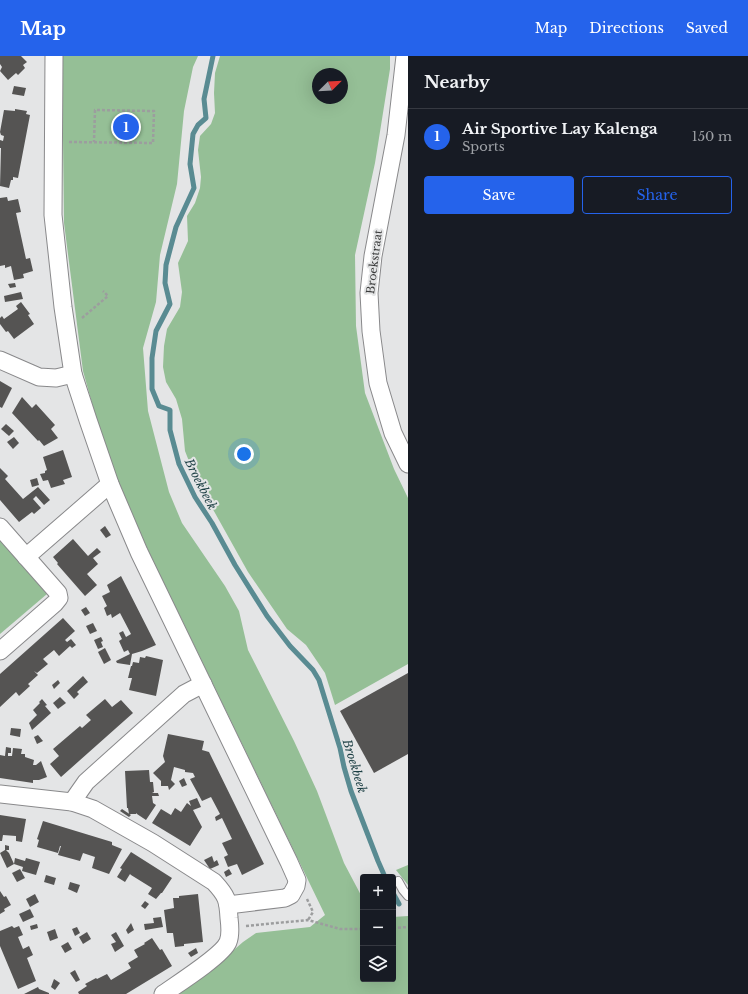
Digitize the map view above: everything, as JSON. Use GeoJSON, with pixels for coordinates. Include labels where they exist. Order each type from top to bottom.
{"type":"FeatureCollection","features":[{"type":"Feature","properties":{"kind":"street"},"geometry":{"type":"LineString","coordinates":[[54,56],[53,215],[63,307],[73,374],[110,484],[139,552],[289,862],[296,880],[294,891],[285,898],[228,905]]}},
{"type":"Feature","properties":{"kind":"street","name":"Broekstraat"},"geometry":{"type":"LineString","coordinates":[[405,56],[396,135],[373,256],[369,293],[371,331],[378,383],[393,433],[408,464]]}},
{"type":"Feature","properties":{"kind":"street"},"geometry":{"type":"LineString","coordinates":[[0,360],[39,377],[56,378],[73,374]]}},
{"type":"Feature","properties":{"kind":"street"},"geometry":{"type":"LineString","coordinates":[[26,557],[110,484]]}},
{"type":"Feature","properties":{"kind":"street"},"geometry":{"type":"LineString","coordinates":[[0,527],[58,593],[59,598],[0,650]]}},
{"type":"Feature","properties":{"kind":"street"},"geometry":{"type":"LineString","coordinates":[[72,802],[86,782],[184,694],[203,684]]}},
{"type":"Feature","properties":{"kind":"street"},"geometry":{"type":"LineString","coordinates":[[0,794],[72,802],[93,809],[153,842],[214,882],[226,896],[230,927],[226,947],[195,973],[163,994]]}},
{"type":"Feature","properties":{"kind":"lane"},"geometry":{"type":"LineString","coordinates":[[398,881],[408,896]]}},
{"type":"Feature","properties":{"kind":"path"},"geometry":{"type":"LineString","coordinates":[[67,142],[154,143],[154,111],[95,110],[94,142]]}},
{"type":"Feature","properties":{"kind":"path"},"geometry":{"type":"LineString","coordinates":[[78,321],[108,296],[103,290]]}},
{"type":"Feature","properties":{"kind":"path"},"geometry":{"type":"LineString","coordinates":[[230,927],[308,920],[340,929],[360,929]]}},
{"type":"Feature","properties":{"kind":"path"},"geometry":{"type":"LineString","coordinates":[[396,928],[408,927]]}},
{"type":"Feature","properties":{"kind":"green space"},"geometry":{"type":"Polygon","coordinates":[[[62,56],[198,56],[193,67],[184,111],[177,184],[160,255],[156,302],[143,348],[148,411],[169,492],[182,523],[225,586],[239,611],[248,650],[294,741],[317,791],[344,863],[360,893],[360,982],[396,982],[396,917],[408,916],[408,994],[178,994],[204,976],[243,942],[256,933],[310,927],[325,915],[147,548],[105,450],[83,371],[64,223],[62,56]]]}},
{"type":"Feature","properties":{"kind":"green space"},"geometry":{"type":"Polygon","coordinates":[[[220,56],[390,56],[390,69],[375,163],[355,255],[356,326],[365,393],[394,469],[408,498],[408,664],[335,705],[325,673],[306,645],[287,629],[248,572],[196,479],[185,451],[182,419],[176,399],[166,382],[163,367],[164,346],[167,329],[180,307],[182,292],[178,263],[188,241],[187,216],[195,203],[200,188],[201,177],[198,150],[200,136],[211,124],[215,113],[215,73],[220,56]]]}},
{"type":"Feature","properties":{"kind":"green space"},"geometry":{"type":"Polygon","coordinates":[[[0,540],[47,594],[0,634],[0,540]]]}},
{"type":"Feature","properties":{"kind":"green space"},"geometry":{"type":"Polygon","coordinates":[[[408,865],[408,885],[396,870],[408,865]]]}},
{"type":"Feature","properties":{"kind":"building"},"geometry":{"type":"Polygon","coordinates":[[[0,56],[21,56],[27,62],[23,65],[25,68],[18,75],[16,73],[8,80],[0,71],[2,67],[0,64],[0,56]]]}},
{"type":"Feature","properties":{"kind":"building"},"geometry":{"type":"Polygon","coordinates":[[[14,86],[26,88],[24,96],[12,94],[14,86]]]}},
{"type":"Feature","properties":{"kind":"building"},"geometry":{"type":"Polygon","coordinates":[[[15,109],[27,111],[26,114],[30,115],[18,178],[13,177],[9,188],[0,186],[0,140],[3,141],[4,136],[1,135],[0,132],[4,110],[15,111],[15,109]]]}},
{"type":"Feature","properties":{"kind":"building"},"geometry":{"type":"Polygon","coordinates":[[[7,197],[8,201],[18,199],[21,212],[16,213],[26,259],[30,258],[33,271],[23,274],[24,278],[14,280],[11,266],[5,268],[5,265],[0,266],[0,198],[7,197]]]}},
{"type":"Feature","properties":{"kind":"building"},"geometry":{"type":"Polygon","coordinates":[[[15,283],[16,287],[10,288],[8,284],[15,283]]]}},
{"type":"Feature","properties":{"kind":"building"},"geometry":{"type":"Polygon","coordinates":[[[21,292],[23,299],[5,302],[4,296],[21,292]]]}},
{"type":"Feature","properties":{"kind":"building"},"geometry":{"type":"Polygon","coordinates":[[[21,302],[30,314],[28,315],[34,324],[14,339],[0,324],[0,318],[2,316],[4,319],[18,309],[16,306],[21,302]]]}},
{"type":"Feature","properties":{"kind":"building"},"geometry":{"type":"Polygon","coordinates":[[[0,381],[12,388],[2,408],[0,407],[0,381]]]}},
{"type":"Feature","properties":{"kind":"building"},"geometry":{"type":"Polygon","coordinates":[[[22,397],[32,408],[36,404],[55,425],[51,429],[58,438],[44,446],[12,413],[22,397]]]}},
{"type":"Feature","properties":{"kind":"building"},"geometry":{"type":"Polygon","coordinates":[[[6,424],[14,431],[9,436],[1,429],[6,424]]]}},
{"type":"Feature","properties":{"kind":"building"},"geometry":{"type":"Polygon","coordinates":[[[14,437],[19,443],[13,449],[7,442],[14,437]]]}},
{"type":"Feature","properties":{"kind":"building"},"geometry":{"type":"Polygon","coordinates":[[[63,450],[72,477],[63,480],[65,484],[51,488],[48,480],[43,481],[40,474],[45,473],[47,470],[43,457],[63,450]]]}},
{"type":"Feature","properties":{"kind":"building"},"geometry":{"type":"Polygon","coordinates":[[[0,468],[8,476],[5,479],[23,499],[38,487],[50,500],[44,505],[36,496],[33,499],[41,508],[34,514],[32,512],[19,522],[0,500],[0,468]]]}},
{"type":"Feature","properties":{"kind":"building"},"geometry":{"type":"Polygon","coordinates":[[[37,478],[39,485],[32,487],[30,480],[37,478]]]}},
{"type":"Feature","properties":{"kind":"building"},"geometry":{"type":"Polygon","coordinates":[[[105,526],[111,535],[106,538],[100,530],[105,526]]]}},
{"type":"Feature","properties":{"kind":"building"},"geometry":{"type":"Polygon","coordinates":[[[73,539],[88,556],[97,548],[101,552],[93,558],[98,564],[87,574],[97,585],[85,596],[57,564],[58,563],[53,557],[73,539]]]}},
{"type":"Feature","properties":{"kind":"building"},"geometry":{"type":"Polygon","coordinates":[[[121,576],[156,645],[132,654],[130,665],[117,663],[116,661],[130,654],[128,650],[124,652],[119,641],[122,639],[119,633],[123,631],[126,637],[131,634],[120,613],[112,618],[111,614],[107,616],[104,608],[107,606],[102,596],[110,592],[107,585],[121,576]]]}},
{"type":"Feature","properties":{"kind":"building"},"geometry":{"type":"Polygon","coordinates":[[[86,607],[90,613],[85,616],[81,610],[86,607]]]}},
{"type":"Feature","properties":{"kind":"building"},"geometry":{"type":"Polygon","coordinates":[[[63,618],[75,631],[65,640],[67,642],[71,639],[76,645],[72,648],[70,646],[59,656],[54,650],[43,659],[48,664],[37,673],[34,671],[38,675],[28,684],[30,686],[19,696],[16,692],[0,707],[0,674],[63,618]]]}},
{"type":"Feature","properties":{"kind":"building"},"geometry":{"type":"Polygon","coordinates":[[[93,623],[97,631],[90,634],[86,626],[93,623]]]}},
{"type":"Feature","properties":{"kind":"building"},"geometry":{"type":"Polygon","coordinates":[[[101,637],[103,647],[98,649],[94,640],[101,637]]]}},
{"type":"Feature","properties":{"kind":"building"},"geometry":{"type":"Polygon","coordinates":[[[105,648],[111,660],[104,664],[98,652],[105,648]]]}},
{"type":"Feature","properties":{"kind":"building"},"geometry":{"type":"Polygon","coordinates":[[[146,656],[163,660],[156,696],[129,690],[132,678],[128,678],[133,662],[139,663],[140,657],[145,658],[146,656]]]}},
{"type":"Feature","properties":{"kind":"building"},"geometry":{"type":"Polygon","coordinates":[[[408,673],[408,754],[374,773],[340,711],[408,673]]]}},
{"type":"Feature","properties":{"kind":"building"},"geometry":{"type":"Polygon","coordinates":[[[83,676],[88,682],[77,692],[79,694],[74,699],[67,691],[83,676]]]}},
{"type":"Feature","properties":{"kind":"building"},"geometry":{"type":"Polygon","coordinates":[[[58,680],[60,683],[54,689],[52,685],[58,680]]]}},
{"type":"Feature","properties":{"kind":"building"},"geometry":{"type":"Polygon","coordinates":[[[60,697],[66,703],[58,709],[53,703],[60,697]]]}},
{"type":"Feature","properties":{"kind":"building"},"geometry":{"type":"Polygon","coordinates":[[[42,699],[47,705],[45,706],[51,713],[32,730],[29,723],[37,715],[33,710],[42,699]]]}},
{"type":"Feature","properties":{"kind":"building"},"geometry":{"type":"Polygon","coordinates":[[[105,699],[112,707],[121,700],[133,713],[61,777],[50,764],[59,756],[53,749],[80,726],[82,728],[91,720],[86,715],[105,699]]]}},
{"type":"Feature","properties":{"kind":"building"},"geometry":{"type":"Polygon","coordinates":[[[11,728],[21,729],[20,737],[10,735],[11,728]]]}},
{"type":"Feature","properties":{"kind":"building"},"geometry":{"type":"Polygon","coordinates":[[[168,734],[204,741],[202,750],[209,752],[264,864],[242,875],[237,864],[228,867],[224,857],[228,855],[222,843],[232,839],[222,818],[216,821],[215,817],[220,814],[211,797],[202,801],[190,779],[195,777],[193,773],[185,772],[185,770],[174,767],[171,780],[175,784],[169,790],[168,786],[161,786],[161,781],[153,773],[165,762],[163,756],[168,734]]]}},
{"type":"Feature","properties":{"kind":"building"},"geometry":{"type":"Polygon","coordinates":[[[38,735],[43,741],[37,744],[34,737],[38,735]]]}},
{"type":"Feature","properties":{"kind":"building"},"geometry":{"type":"Polygon","coordinates":[[[6,747],[11,748],[11,753],[8,753],[8,756],[12,756],[13,748],[22,749],[21,754],[25,754],[25,757],[34,760],[33,765],[36,765],[41,761],[47,777],[39,780],[33,780],[33,783],[0,778],[0,755],[5,756],[6,747]]]}},
{"type":"Feature","properties":{"kind":"building"},"geometry":{"type":"Polygon","coordinates":[[[149,770],[150,782],[153,782],[154,792],[152,793],[158,793],[159,796],[152,796],[153,803],[156,805],[146,820],[137,813],[129,814],[127,808],[125,771],[149,770]]]}},
{"type":"Feature","properties":{"kind":"building"},"geometry":{"type":"Polygon","coordinates":[[[184,778],[187,785],[182,787],[179,781],[184,778]]]}},
{"type":"Feature","properties":{"kind":"building"},"geometry":{"type":"Polygon","coordinates":[[[197,798],[201,807],[193,810],[202,827],[190,846],[152,823],[161,809],[171,815],[175,808],[181,812],[187,803],[191,806],[189,801],[197,798]]]}},
{"type":"Feature","properties":{"kind":"building"},"geometry":{"type":"Polygon","coordinates":[[[122,809],[131,815],[129,817],[120,811],[122,809]]]}},
{"type":"Feature","properties":{"kind":"building"},"geometry":{"type":"Polygon","coordinates":[[[0,815],[26,819],[22,842],[16,841],[16,836],[3,835],[2,841],[0,841],[0,815]]]}},
{"type":"Feature","properties":{"kind":"building"},"geometry":{"type":"Polygon","coordinates":[[[43,821],[112,842],[112,845],[122,849],[109,874],[92,868],[95,857],[83,853],[80,861],[58,855],[61,846],[58,853],[37,847],[39,840],[37,839],[43,821]]]}},
{"type":"Feature","properties":{"kind":"building"},"geometry":{"type":"Polygon","coordinates":[[[5,845],[9,846],[9,850],[6,850],[14,864],[7,868],[0,853],[5,850],[5,845]]]}},
{"type":"Feature","properties":{"kind":"building"},"geometry":{"type":"Polygon","coordinates":[[[131,852],[172,878],[156,899],[148,894],[152,888],[130,874],[125,882],[117,877],[122,869],[120,868],[131,852]]]}},
{"type":"Feature","properties":{"kind":"building"},"geometry":{"type":"Polygon","coordinates":[[[212,856],[214,862],[217,860],[219,865],[210,869],[204,860],[212,856]]]}},
{"type":"Feature","properties":{"kind":"building"},"geometry":{"type":"Polygon","coordinates":[[[15,858],[25,861],[26,858],[40,862],[36,875],[22,871],[23,867],[14,864],[15,858]]]}},
{"type":"Feature","properties":{"kind":"building"},"geometry":{"type":"Polygon","coordinates":[[[20,869],[25,878],[17,882],[12,873],[20,869]]]}},
{"type":"Feature","properties":{"kind":"building"},"geometry":{"type":"Polygon","coordinates":[[[229,869],[232,874],[226,877],[224,872],[229,869]]]}},
{"type":"Feature","properties":{"kind":"building"},"geometry":{"type":"Polygon","coordinates":[[[46,875],[56,878],[54,885],[44,882],[46,875]]]}},
{"type":"Feature","properties":{"kind":"building"},"geometry":{"type":"Polygon","coordinates":[[[70,882],[80,885],[77,893],[68,889],[70,882]]]}},
{"type":"Feature","properties":{"kind":"building"},"geometry":{"type":"Polygon","coordinates":[[[0,891],[4,897],[6,896],[11,905],[4,909],[5,911],[0,914],[0,891]]]}},
{"type":"Feature","properties":{"kind":"building"},"geometry":{"type":"Polygon","coordinates":[[[35,894],[39,902],[30,907],[26,899],[35,894]]]}},
{"type":"Feature","properties":{"kind":"building"},"geometry":{"type":"Polygon","coordinates":[[[198,894],[203,942],[184,944],[184,946],[175,947],[173,933],[167,933],[164,910],[174,908],[173,898],[198,894]]]}},
{"type":"Feature","properties":{"kind":"building"},"geometry":{"type":"Polygon","coordinates":[[[145,901],[149,904],[145,909],[141,906],[145,901]]]}},
{"type":"Feature","properties":{"kind":"building"},"geometry":{"type":"Polygon","coordinates":[[[30,909],[34,917],[23,922],[19,914],[30,909]]]}},
{"type":"Feature","properties":{"kind":"building"},"geometry":{"type":"Polygon","coordinates":[[[161,917],[163,927],[145,930],[144,924],[154,923],[153,918],[161,917]]]}},
{"type":"Feature","properties":{"kind":"building"},"geometry":{"type":"Polygon","coordinates":[[[131,923],[134,930],[128,934],[126,930],[131,923]]]}},
{"type":"Feature","properties":{"kind":"building"},"geometry":{"type":"Polygon","coordinates":[[[37,924],[38,928],[31,930],[30,926],[37,924]]]}},
{"type":"Feature","properties":{"kind":"building"},"geometry":{"type":"Polygon","coordinates":[[[12,926],[14,928],[19,926],[23,935],[18,937],[23,949],[29,946],[33,955],[27,958],[36,981],[18,989],[0,946],[0,931],[12,926]]]}},
{"type":"Feature","properties":{"kind":"building"},"geometry":{"type":"Polygon","coordinates":[[[77,927],[80,933],[75,936],[72,929],[77,927]]]}},
{"type":"Feature","properties":{"kind":"building"},"geometry":{"type":"Polygon","coordinates":[[[55,929],[58,938],[50,941],[47,932],[55,929]]]}},
{"type":"Feature","properties":{"kind":"building"},"geometry":{"type":"Polygon","coordinates":[[[87,932],[91,939],[83,944],[79,937],[87,932]]]}},
{"type":"Feature","properties":{"kind":"building"},"geometry":{"type":"Polygon","coordinates":[[[116,932],[124,946],[115,952],[111,944],[116,942],[111,935],[116,932]]]}},
{"type":"Feature","properties":{"kind":"building"},"geometry":{"type":"Polygon","coordinates":[[[152,938],[160,950],[162,949],[172,966],[126,994],[79,994],[78,992],[87,986],[85,984],[96,978],[97,979],[107,974],[111,980],[131,968],[128,963],[138,957],[134,950],[152,938]]]}},
{"type":"Feature","properties":{"kind":"building"},"geometry":{"type":"Polygon","coordinates":[[[68,942],[72,949],[65,953],[61,946],[68,942]]]}},
{"type":"Feature","properties":{"kind":"building"},"geometry":{"type":"Polygon","coordinates":[[[196,948],[198,953],[191,957],[188,953],[196,948]]]}},
{"type":"Feature","properties":{"kind":"building"},"geometry":{"type":"Polygon","coordinates":[[[75,970],[80,980],[76,982],[70,973],[75,970]]]}},
{"type":"Feature","properties":{"kind":"building"},"geometry":{"type":"Polygon","coordinates":[[[54,979],[60,983],[55,990],[51,987],[54,979]]]}},
{"type":"Feature","properties":{"kind":"building"},"geometry":{"type":"Polygon","coordinates":[[[38,987],[49,994],[24,994],[38,987]]]}},
{"type":"Feature","properties":{"kind":"waterway","name":"Broekbeek"},"geometry":{"type":"LineString","coordinates":[[213,56],[204,99],[206,118],[198,125],[193,134],[190,164],[194,188],[176,227],[166,265],[165,283],[170,304],[156,331],[152,358],[152,389],[159,406],[170,410],[170,430],[179,464],[195,497],[267,616],[290,646],[313,670],[319,680],[340,748],[351,791],[384,874]]}},
{"type":"Feature","properties":{"kind":"waterway","name":"Broekbeek"},"geometry":{"type":"LineString","coordinates":[[396,898],[399,904]]}},
{"type":"Feature","properties":{"kind":"place","name":"Air Sportive Lay Kalenga"},"geometry":{"type":"Point","coordinates":[126,127]}}]}
